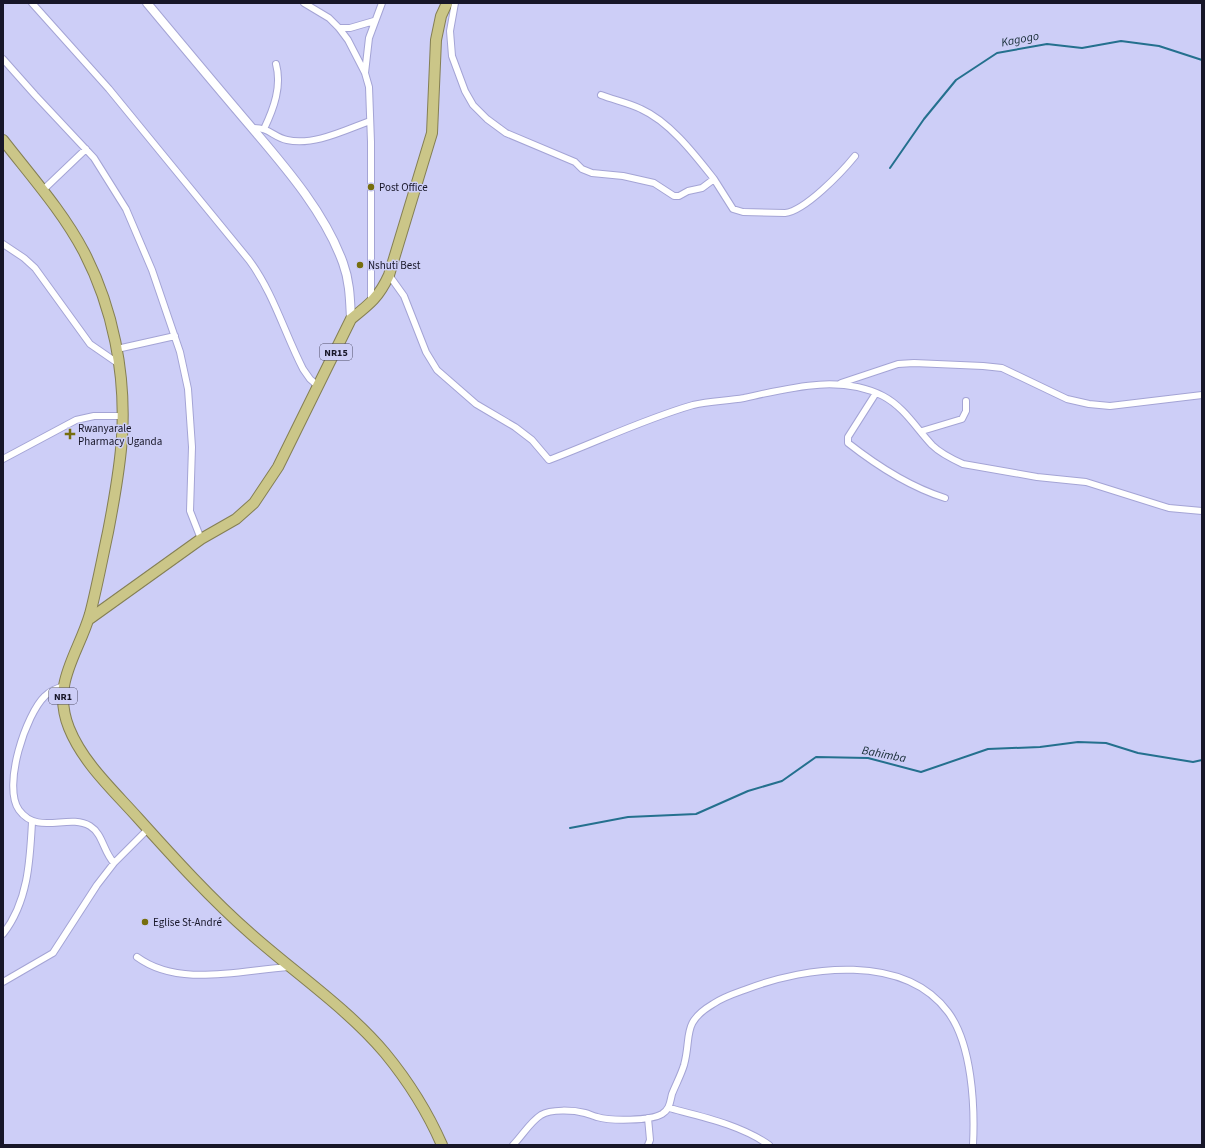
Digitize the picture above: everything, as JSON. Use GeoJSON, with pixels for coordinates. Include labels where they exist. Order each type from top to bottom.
{"type":"FeatureCollection","features":[{"type":"Feature","properties":{"kind":"highway","name":"NR15"},"geometry":{"type":"LineString","coordinates":[[88,620],[201,539],[236,519],[261,495],[278,467],[351,319],[371,304],[383,289],[389,275],[432,133],[436,40],[441,16],[446,3]]}},
{"type":"Feature","properties":{"kind":"highway","name":"NR1"},"geometry":{"type":"LineString","coordinates":[[3,140],[74,234],[95,274],[109,316],[117,348],[119,364],[123,416],[122,440],[114,497],[97,590],[88,620],[68,667],[64,686],[64,709],[71,732],[102,778],[148,829],[248,932],[349,1018],[385,1053],[414,1093],[442,1145]]}},
{"type":"Feature","properties":{"kind":"street"},"geometry":{"type":"LineString","coordinates":[[32,3],[109,89],[254,266],[282,318],[303,369],[310,379],[318,386]]}},
{"type":"Feature","properties":{"kind":"street"},"geometry":{"type":"LineString","coordinates":[[147,3],[282,162],[298,184],[336,246],[348,283],[351,319]]}},
{"type":"Feature","properties":{"kind":"street"},"geometry":{"type":"LineString","coordinates":[[304,3],[329,18],[339,28],[348,40],[365,73]]}},
{"type":"Feature","properties":{"kind":"street"},"geometry":{"type":"LineString","coordinates":[[371,304],[370,102],[365,73],[369,38],[382,3]]}},
{"type":"Feature","properties":{"kind":"street"},"geometry":{"type":"LineString","coordinates":[[455,3],[450,30],[450,45],[452,56],[463,86],[474,104],[487,118],[506,133],[575,162],[582,169],[592,173],[623,176],[654,183],[674,196],[679,196],[688,191],[702,188],[714,179]]}},
{"type":"Feature","properties":{"kind":"street"},"geometry":{"type":"LineString","coordinates":[[339,28],[350,28],[374,22]]}},
{"type":"Feature","properties":{"kind":"street"},"geometry":{"type":"LineString","coordinates":[[3,59],[86,149],[101,168],[126,209],[152,270],[175,336],[185,372],[190,404],[192,447],[190,511],[201,539]]}},
{"type":"Feature","properties":{"kind":"street"},"geometry":{"type":"LineString","coordinates":[[264,129],[277,94],[278,80],[276,64]]}},
{"type":"Feature","properties":{"kind":"street"},"geometry":{"type":"LineString","coordinates":[[601,95],[642,109],[662,123],[689,148],[714,179],[733,209],[743,212],[789,213],[819,193],[843,172],[855,156]]}},
{"type":"Feature","properties":{"kind":"street"},"geometry":{"type":"LineString","coordinates":[[252,128],[264,129],[284,140],[304,141],[335,133],[370,121]]}},
{"type":"Feature","properties":{"kind":"street"},"geometry":{"type":"LineString","coordinates":[[42,191],[86,149]]}},
{"type":"Feature","properties":{"kind":"street"},"geometry":{"type":"LineString","coordinates":[[3,244],[24,258],[35,268],[90,344],[119,364]]}},
{"type":"Feature","properties":{"kind":"street"},"geometry":{"type":"LineString","coordinates":[[389,275],[404,296],[426,352],[437,370],[476,404],[515,427],[532,440],[549,460],[649,420],[692,406],[790,388],[840,384],[898,364],[914,363],[1002,368],[1067,399],[1088,404],[1110,406],[1202,395]]}},
{"type":"Feature","properties":{"kind":"street"},"geometry":{"type":"LineString","coordinates":[[117,348],[175,336]]}},
{"type":"Feature","properties":{"kind":"street"},"geometry":{"type":"LineString","coordinates":[[840,384],[876,393],[894,403],[922,431],[932,445],[962,464],[1037,477],[1086,482],[1164,507],[1202,511]]}},
{"type":"Feature","properties":{"kind":"street"},"geometry":{"type":"LineString","coordinates":[[876,393],[848,437],[848,443],[889,472],[921,489],[944,498]]}},
{"type":"Feature","properties":{"kind":"street"},"geometry":{"type":"LineString","coordinates":[[922,431],[962,418],[966,411],[966,401]]}},
{"type":"Feature","properties":{"kind":"street"},"geometry":{"type":"LineString","coordinates":[[3,459],[76,420],[94,416],[123,416]]}},
{"type":"Feature","properties":{"kind":"street"},"geometry":{"type":"LineString","coordinates":[[64,686],[51,691],[38,705],[26,730],[15,764],[13,777],[16,801],[19,809],[32,822],[73,822],[89,825],[96,831],[107,856],[114,863]]}},
{"type":"Feature","properties":{"kind":"street"},"geometry":{"type":"LineString","coordinates":[[3,934],[14,918],[26,884],[30,862],[32,822]]}},
{"type":"Feature","properties":{"kind":"street"},"geometry":{"type":"LineString","coordinates":[[3,982],[53,953],[97,885],[114,863],[148,829]]}},
{"type":"Feature","properties":{"kind":"street"},"geometry":{"type":"LineString","coordinates":[[137,957],[146,963],[163,970],[189,974],[224,973],[289,967]]}},
{"type":"Feature","properties":{"kind":"street"},"geometry":{"type":"LineString","coordinates":[[513,1145],[536,1118],[549,1112],[583,1112],[606,1118],[648,1118],[660,1115],[669,1108],[673,1092],[684,1066],[690,1028],[700,1012],[714,1003],[773,980],[821,970],[853,970],[904,979],[926,989],[948,1012],[959,1031],[970,1076],[974,1131],[972,1145]]}},
{"type":"Feature","properties":{"kind":"street"},"geometry":{"type":"LineString","coordinates":[[669,1108],[714,1120],[744,1131],[769,1145]]}},
{"type":"Feature","properties":{"kind":"street"},"geometry":{"type":"LineString","coordinates":[[648,1118],[650,1140],[648,1145]]}},
{"type":"Feature","properties":{"kind":"waterway","name":"Kagogo"},"geometry":{"type":"LineString","coordinates":[[890,168],[924,119],[956,80],[997,53],[1047,44],[1082,48],[1121,41],[1159,46],[1202,60]]}},
{"type":"Feature","properties":{"kind":"waterway","name":"Bahimba"},"geometry":{"type":"LineString","coordinates":[[570,828],[628,817],[696,814],[748,791],[782,781],[816,757],[868,758],[921,772],[988,749],[1040,747],[1078,742],[1106,743],[1138,753],[1193,762],[1202,760]]}},
{"type":"Feature","properties":{"kind":"place","name":"Post Office"},"geometry":{"type":"Point","coordinates":[371,187]}},
{"type":"Feature","properties":{"kind":"place","name":"Nshuti Best"},"geometry":{"type":"Point","coordinates":[360,265]}},
{"type":"Feature","properties":{"kind":"place","name":"Rwanyarale Pharmacy Uganda"},"geometry":{"type":"Point","coordinates":[70,434]}},
{"type":"Feature","properties":{"kind":"place","name":"Eglise St-André"},"geometry":{"type":"Point","coordinates":[145,922]}}]}
